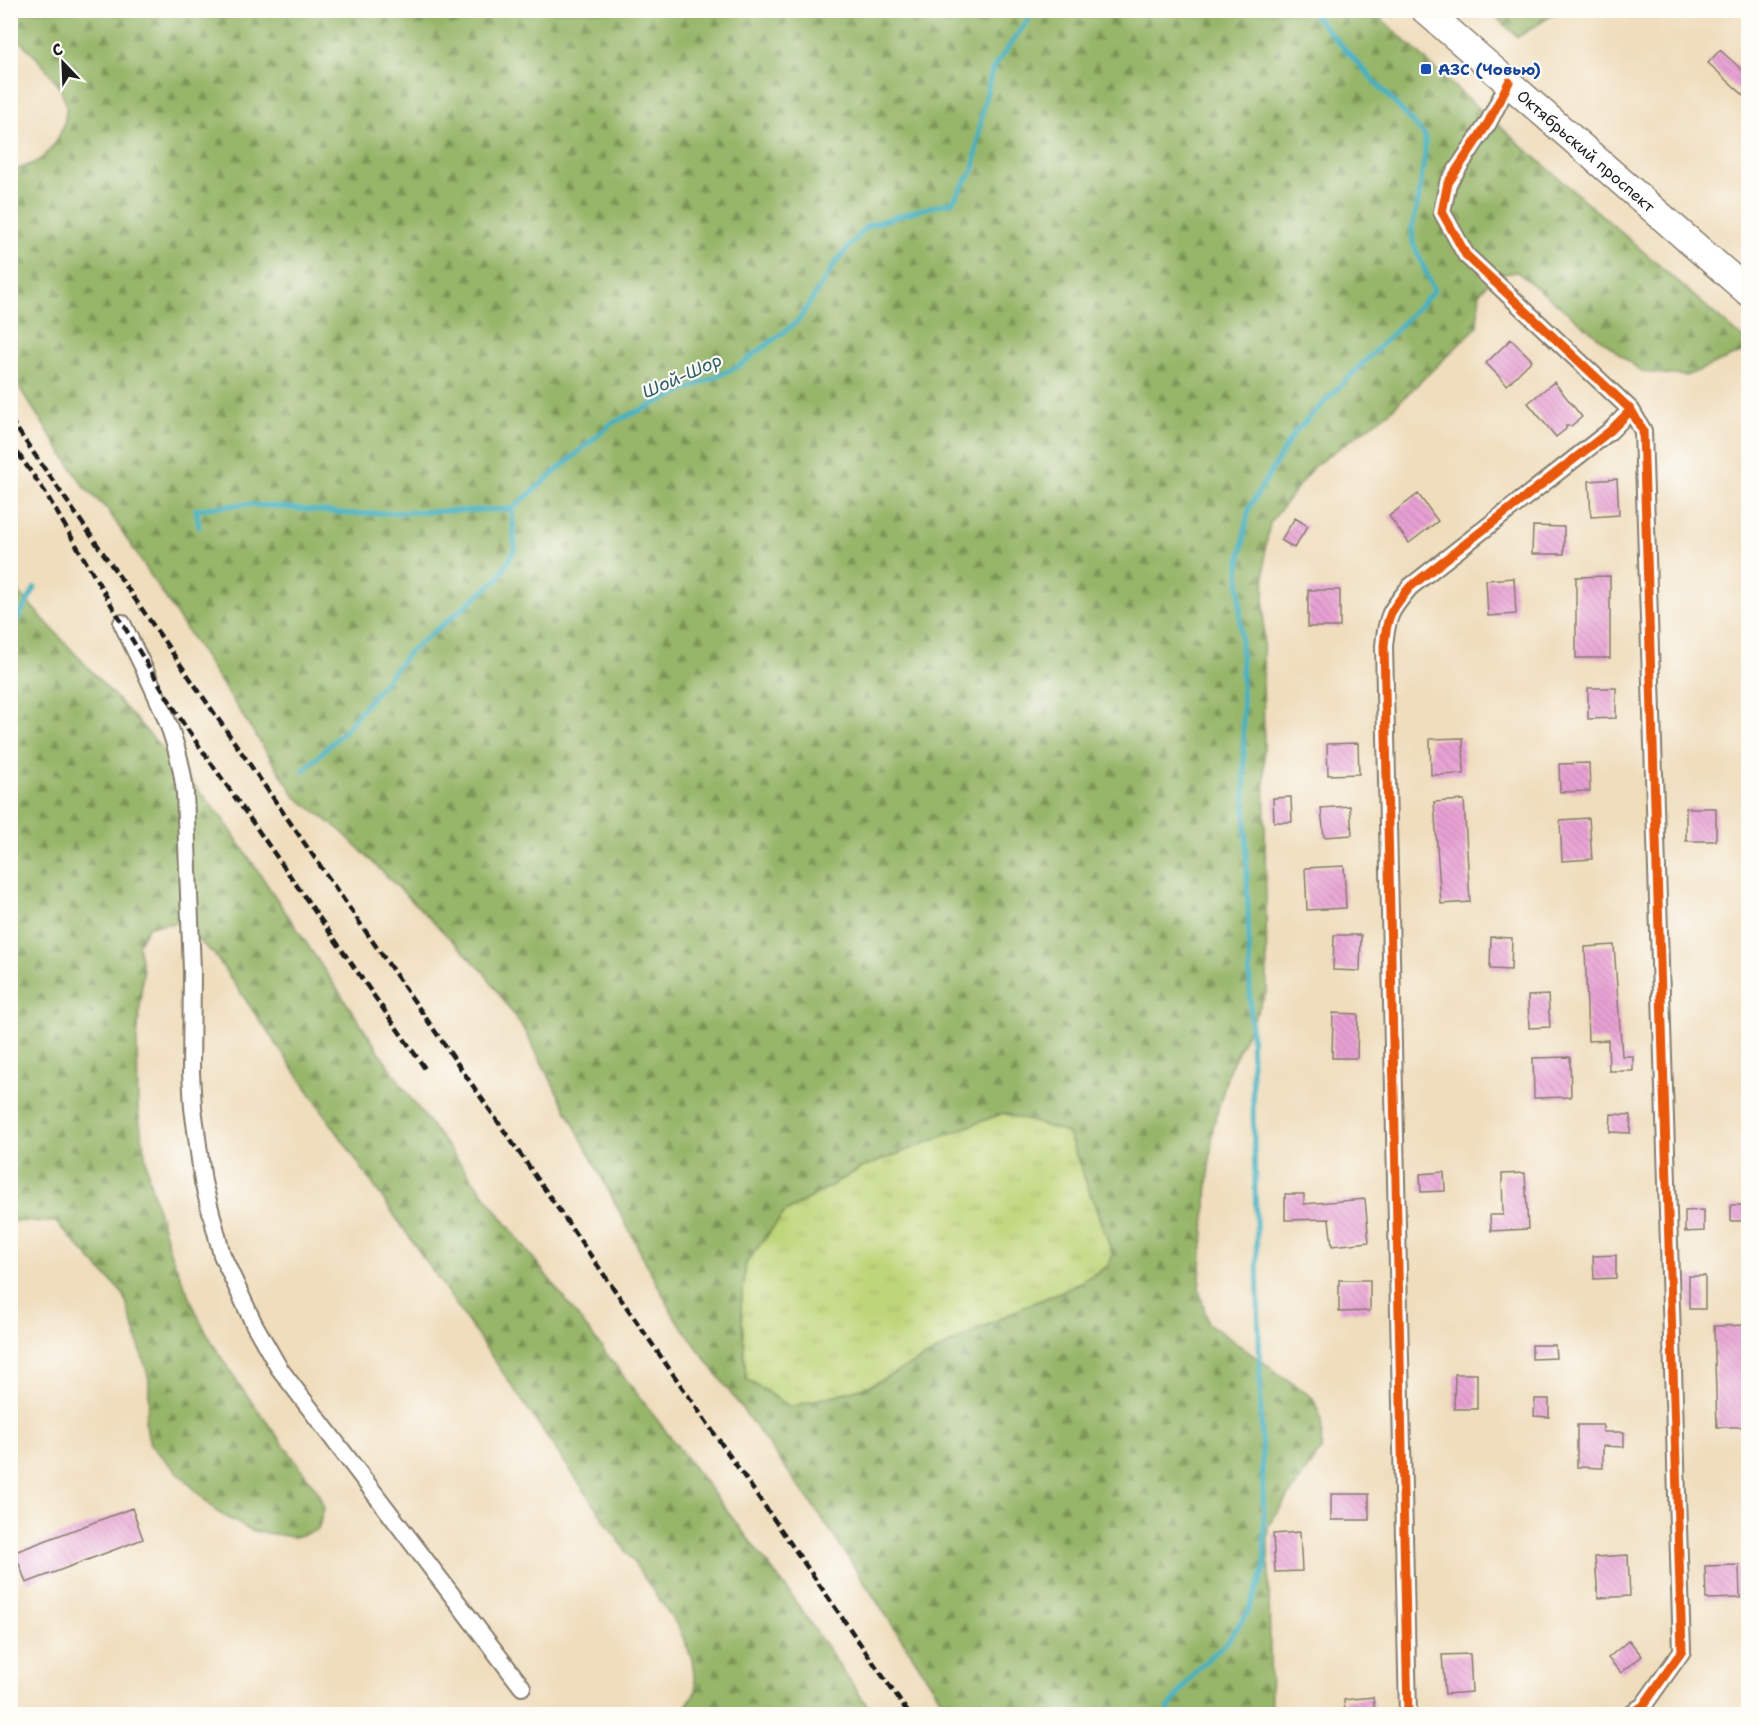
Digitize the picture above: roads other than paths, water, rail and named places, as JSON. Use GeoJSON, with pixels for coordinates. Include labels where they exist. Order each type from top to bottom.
{"type":"FeatureCollection","features":[{"type":"Feature","properties":{"kind":"main road","name":"Октябрьский проспект"},"geometry":{"type":"LineString","coordinates":[[1425,10],[1749,292]]}},
{"type":"Feature","properties":{"kind":"street"},"geometry":{"type":"LineString","coordinates":[[1509,82],[1488,123],[1448,183],[1442,212],[1466,255],[1631,410],[1643,431],[1682,1651],[1643,1706],[1630,1714]]}},
{"type":"Feature","properties":{"kind":"street"},"geometry":{"type":"LineString","coordinates":[[1408,1714],[1384,646],[1387,619],[1397,602],[1410,587],[1610,431],[1631,410]]}},
{"type":"Feature","properties":{"kind":"street"},"geometry":{"type":"LineString","coordinates":[[122,623],[171,728],[182,767],[192,971],[193,1108],[203,1182],[222,1255],[254,1324],[279,1368],[522,1687]]}},
{"type":"Feature","properties":{"kind":"waterway","name":"Шой-Шор"},"geometry":{"type":"LineString","coordinates":[[199,527],[196,509],[247,504],[352,514],[512,509],[612,423],[739,366],[798,321],[836,262],[867,226],[952,202],[974,169],[981,118],[992,70],[1035,10]]}},
{"type":"Feature","properties":{"kind":"waterway"},"geometry":{"type":"LineString","coordinates":[[1168,1714],[1169,1707],[1199,1667],[1227,1642],[1248,1612],[1265,1567],[1239,566],[1249,508],[1294,433],[1434,291],[1413,243],[1412,227],[1418,203],[1425,136],[1309,10]]}},
{"type":"Feature","properties":{"kind":"waterway"},"geometry":{"type":"LineString","coordinates":[[303,771],[344,731],[409,652],[497,580],[515,549],[512,509]]}},
{"type":"Feature","properties":{"kind":"waterway","name":"Шой-Шор"},"geometry":{"type":"LineString","coordinates":[[10,632],[35,588]]}},
{"type":"Feature","properties":{"kind":"railway"},"geometry":{"type":"LineString","coordinates":[[10,419],[909,1714]]}},
{"type":"Feature","properties":{"kind":"railway"},"geometry":{"type":"LineString","coordinates":[[10,442],[45,492],[183,723],[426,1070]]}},
{"type":"Feature","properties":{"kind":"place","name":"АЗС (Човью)"},"geometry":{"type":"Point","coordinates":[1426,69]}}]}
